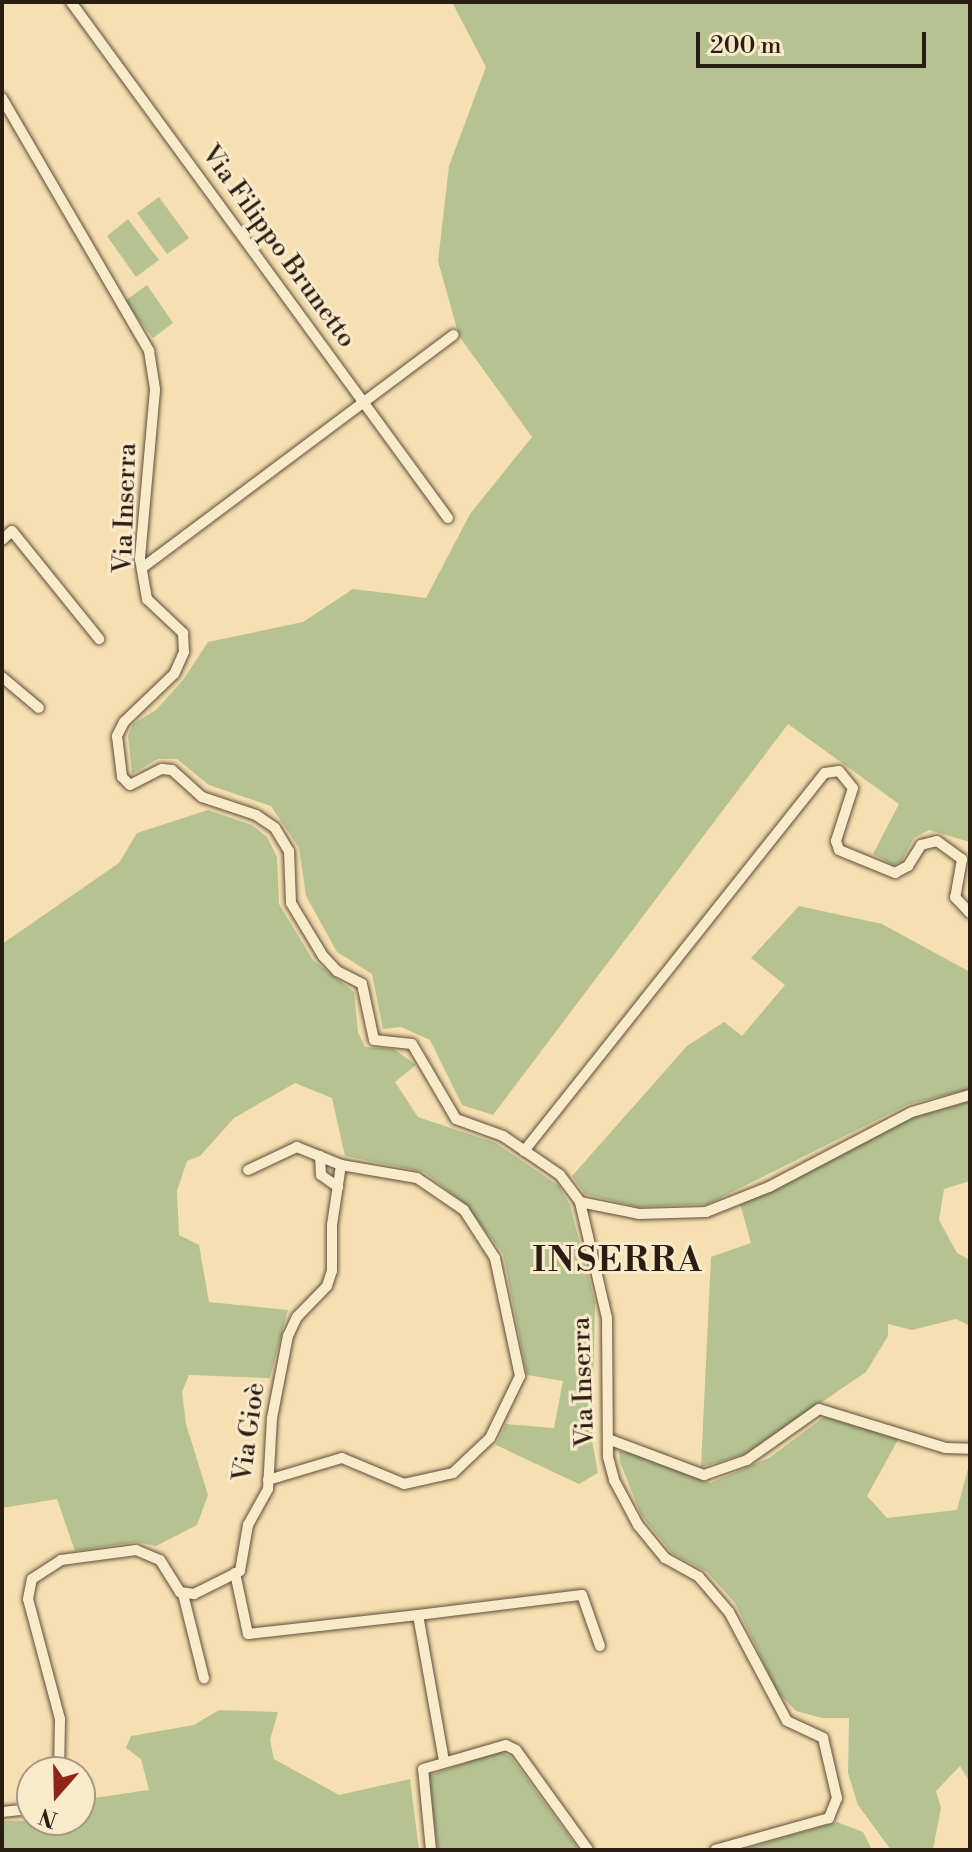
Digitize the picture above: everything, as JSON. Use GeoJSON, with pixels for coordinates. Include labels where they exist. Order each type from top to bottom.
{"type":"FeatureCollection","features":[{"type":"Feature","properties":{"kind":"street","name":"Via Filippo Brunetto"},"geometry":{"type":"LineString","coordinates":[[71,2],[448,518]]}},
{"type":"Feature","properties":{"kind":"street","name":"Via Inserra"},"geometry":{"type":"LineString","coordinates":[[2,98],[149,351],[155,390],[142,568],[147,599],[183,633],[184,652],[174,674],[124,722],[117,736],[122,777],[130,785],[162,769],[172,770],[202,797],[256,815],[275,828],[289,851],[291,903],[323,956],[337,971],[362,984],[374,1040],[412,1044],[456,1119],[503,1136],[560,1175],[580,1202],[607,1318],[608,1439],[614,1480],[638,1525],[665,1558],[699,1577],[729,1612],[787,1721],[823,1738],[837,1798],[829,1818],[715,1850]]}},
{"type":"Feature","properties":{"kind":"street"},"geometry":{"type":"LineString","coordinates":[[142,568],[454,335]]}},
{"type":"Feature","properties":{"kind":"street"},"geometry":{"type":"LineString","coordinates":[[2,540],[12,531],[99,639]]}},
{"type":"Feature","properties":{"kind":"street"},"geometry":{"type":"LineString","coordinates":[[2,677],[39,708]]}},
{"type":"Feature","properties":{"kind":"street"},"geometry":{"type":"LineString","coordinates":[[524,1151],[825,773],[839,771],[853,788],[836,841],[839,850],[895,873],[902,872],[921,845],[937,841],[962,859],[955,897],[970,913]]}},
{"type":"Feature","properties":{"kind":"street"},"geometry":{"type":"LineString","coordinates":[[580,1202],[639,1214],[706,1212],[769,1187],[912,1112],[970,1095]]}},
{"type":"Feature","properties":{"kind":"street"},"geometry":{"type":"LineString","coordinates":[[248,1170],[297,1147],[341,1165],[417,1178],[464,1210],[495,1258],[520,1376],[490,1438],[453,1473],[404,1484],[342,1458],[268,1480]]}},
{"type":"Feature","properties":{"kind":"street"},"geometry":{"type":"LineString","coordinates":[[320,1156],[321,1175],[338,1187]]}},
{"type":"Feature","properties":{"kind":"street","name":"Via Gioè"},"geometry":{"type":"LineString","coordinates":[[235,1573],[268,1480],[272,1418],[285,1347],[297,1317],[327,1286],[341,1165]]}},
{"type":"Feature","properties":{"kind":"street"},"geometry":{"type":"LineString","coordinates":[[608,1439],[704,1475],[747,1460],[819,1409],[946,1448],[970,1449]]}},
{"type":"Feature","properties":{"kind":"street"},"geometry":{"type":"LineString","coordinates":[[59,1756],[60,1719],[28,1599],[32,1579],[61,1560],[136,1550],[160,1560],[183,1594],[204,1678]]}},
{"type":"Feature","properties":{"kind":"street"},"geometry":{"type":"LineString","coordinates":[[183,1594],[194,1594],[235,1573],[248,1634],[582,1595],[600,1646]]}},
{"type":"Feature","properties":{"kind":"street"},"geometry":{"type":"LineString","coordinates":[[418,1615],[444,1761]]}},
{"type":"Feature","properties":{"kind":"street"},"geometry":{"type":"LineString","coordinates":[[431,1850],[421,1775],[426,1767],[493,1745],[516,1750],[588,1850]]}},
{"type":"Feature","properties":{"kind":"green space"},"geometry":{"type":"Polygon","coordinates":[[[452,2],[970,2],[970,842],[929,830],[914,838],[901,862],[893,865],[873,854],[899,804],[788,724],[493,1115],[462,1105],[430,1040],[401,1027],[383,1029],[372,974],[337,952],[306,896],[299,848],[271,806],[209,785],[177,759],[158,759],[132,774],[128,736],[133,724],[156,710],[183,680],[208,642],[303,622],[353,589],[426,598],[470,514],[532,437],[459,336],[438,261],[449,166],[486,67],[452,2]]]}},
{"type":"Feature","properties":{"kind":"green space"},"geometry":{"type":"Polygon","coordinates":[[[159,197],[189,238],[167,254],[137,213],[159,197]]]}},
{"type":"Feature","properties":{"kind":"green space"},"geometry":{"type":"Polygon","coordinates":[[[128,219],[159,260],[136,277],[107,236],[128,219]]]}},
{"type":"Feature","properties":{"kind":"green space"},"geometry":{"type":"Polygon","coordinates":[[[147,285],[173,323],[153,338],[125,301],[147,285]]]}},
{"type":"Feature","properties":{"kind":"green space"},"geometry":{"type":"Polygon","coordinates":[[[208,810],[252,825],[267,837],[277,857],[279,904],[313,960],[354,992],[358,1032],[365,1047],[394,1049],[416,1065],[395,1082],[418,1117],[496,1143],[559,1186],[570,1205],[595,1302],[592,1441],[598,1473],[579,1484],[496,1445],[506,1424],[554,1428],[563,1381],[527,1375],[503,1253],[463,1202],[424,1172],[345,1156],[332,1098],[295,1083],[234,1118],[200,1156],[187,1161],[177,1191],[179,1235],[199,1245],[209,1302],[288,1310],[270,1378],[189,1375],[182,1392],[186,1424],[208,1495],[197,1525],[156,1546],[136,1542],[75,1551],[57,1499],[2,1508],[2,944],[119,863],[137,833],[208,810]]]}},
{"type":"Feature","properties":{"kind":"green space"},"geometry":{"type":"Polygon","coordinates":[[[799,906],[882,924],[970,972],[970,1089],[909,1104],[708,1204],[638,1207],[585,1194],[572,1176],[687,1046],[724,1022],[742,1036],[785,985],[751,958],[799,906]]]}},
{"type":"Feature","properties":{"kind":"green space"},"geometry":{"type":"Polygon","coordinates":[[[970,1101],[970,1181],[944,1189],[939,1220],[957,1253],[970,1260],[970,1326],[956,1319],[912,1330],[888,1324],[888,1336],[866,1372],[746,1454],[701,1467],[711,1257],[751,1243],[740,1204],[912,1118],[970,1101]]]}},
{"type":"Feature","properties":{"kind":"green space"},"geometry":{"type":"Polygon","coordinates":[[[824,1417],[899,1438],[867,1496],[887,1518],[957,1510],[970,1461],[970,1782],[960,1766],[936,1791],[941,1808],[933,1849],[891,1850],[858,1805],[848,1773],[849,1718],[822,1718],[796,1711],[778,1693],[735,1603],[707,1572],[672,1553],[641,1515],[620,1462],[619,1451],[632,1453],[710,1483],[769,1458],[824,1417]]]}},
{"type":"Feature","properties":{"kind":"green space"},"geometry":{"type":"Polygon","coordinates":[[[219,1710],[278,1712],[270,1740],[274,1759],[339,1795],[410,1779],[419,1850],[2,1850],[2,1821],[16,1821],[16,1836],[96,1836],[96,1798],[149,1790],[141,1759],[126,1748],[131,1736],[194,1725],[219,1710]]]}},
{"type":"Feature","properties":{"kind":"green space"},"geometry":{"type":"Polygon","coordinates":[[[500,1751],[511,1757],[579,1850],[438,1850],[428,1776],[500,1751]]]}},
{"type":"Feature","properties":{"kind":"green space"},"geometry":{"type":"Polygon","coordinates":[[[837,1822],[863,1832],[872,1850],[742,1850],[837,1822]]]}},
{"type":"Feature","properties":{"kind":"district","name":"INSERRA"},"geometry":{"type":"Point","coordinates":[618,1262]}}]}
